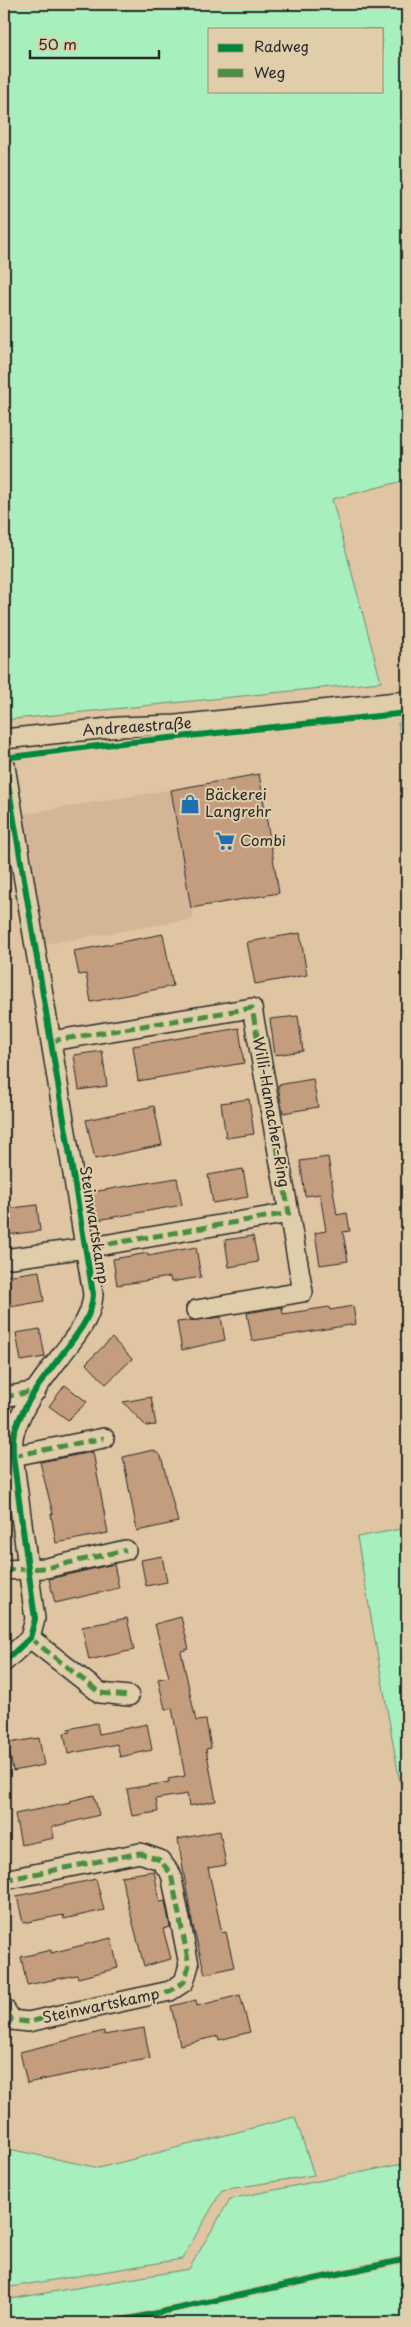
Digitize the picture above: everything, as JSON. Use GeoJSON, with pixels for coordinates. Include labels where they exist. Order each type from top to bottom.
{"type":"FeatureCollection","features":[{"type":"Feature","properties":{"kind":"street","name":"Andreaestraße"},"geometry":{"type":"LineString","coordinates":[[4,739],[407,701]]}},
{"type":"Feature","properties":{"kind":"street","name":"Steinwartskamp"},"geometry":{"type":"LineString","coordinates":[[4,760],[93,1294],[93,1307],[86,1322],[36,1391],[21,1416],[14,1435],[13,1456],[35,1619],[30,1638]]}},
{"type":"Feature","properties":{"kind":"street","name":"Willi-Hamacher-Ring"},"geometry":{"type":"LineString","coordinates":[[51,1041],[252,1008],[290,1214]]}},
{"type":"Feature","properties":{"kind":"street"},"geometry":{"type":"LineString","coordinates":[[86,1248],[290,1214],[303,1292],[196,1310]]}},
{"type":"Feature","properties":{"kind":"street","name":"Steinwartskamp"},"geometry":{"type":"LineString","coordinates":[[4,1259],[86,1248]]}},
{"type":"Feature","properties":{"kind":"street"},"geometry":{"type":"LineString","coordinates":[[4,1398],[36,1391]]}},
{"type":"Feature","properties":{"kind":"street"},"geometry":{"type":"LineString","coordinates":[[13,1456],[104,1438]]}},
{"type":"Feature","properties":{"kind":"street"},"geometry":{"type":"LineString","coordinates":[[4,1570],[46,1568],[126,1550]]}},
{"type":"Feature","properties":{"kind":"street"},"geometry":{"type":"LineString","coordinates":[[4,1662],[30,1638],[100,1693],[129,1696]]}},
{"type":"Feature","properties":{"kind":"street","name":"Steinwartskamp"},"geometry":{"type":"LineString","coordinates":[[4,1880],[140,1853],[160,1860],[171,1874],[189,1965],[184,1982],[170,1991],[28,2022],[12,2020],[4,2008]]}},
{"type":"Feature","properties":{"kind":"shaded area"},"geometry":{"type":"Polygon","coordinates":[[[259,775],[279,893],[191,908],[193,919],[45,944],[24,814],[259,775]]]}},
{"type":"Feature","properties":{"kind":"green space"},"geometry":{"type":"Polygon","coordinates":[[[4,4],[407,4],[407,480],[332,499],[381,682],[4,720],[4,4]]]}},
{"type":"Feature","properties":{"kind":"green space"},"geometry":{"type":"Polygon","coordinates":[[[407,722],[407,768],[398,723],[407,722]]]}},
{"type":"Feature","properties":{"kind":"green space"},"geometry":{"type":"Polygon","coordinates":[[[407,1528],[407,1823],[357,1537],[407,1528]]]}},
{"type":"Feature","properties":{"kind":"green space"},"geometry":{"type":"Polygon","coordinates":[[[295,2117],[314,2175],[222,2190],[182,2259],[4,2288],[4,2148],[99,2168],[295,2117]]]}},
{"type":"Feature","properties":{"kind":"green space"},"geometry":{"type":"Polygon","coordinates":[[[407,2163],[407,2323],[4,2323],[4,2300],[189,2269],[230,2199],[407,2163]]]}},
{"type":"Feature","properties":{"kind":"building","name":"Combi"},"geometry":{"type":"Polygon","coordinates":[[[259,774],[279,893],[191,908],[171,790],[259,774]]]}},
{"type":"Feature","properties":{"kind":"building"},"geometry":{"type":"Polygon","coordinates":[[[300,933],[307,975],[255,984],[247,942],[300,933]]]}},
{"type":"Feature","properties":{"kind":"building"},"geometry":{"type":"Polygon","coordinates":[[[163,934],[173,986],[91,1002],[86,974],[79,975],[74,951],[163,934]]]}},
{"type":"Feature","properties":{"kind":"building"},"geometry":{"type":"Polygon","coordinates":[[[298,1016],[303,1051],[275,1055],[270,1019],[298,1016]]]}},
{"type":"Feature","properties":{"kind":"building"},"geometry":{"type":"Polygon","coordinates":[[[239,1028],[244,1063],[138,1081],[133,1046],[239,1028]]]}},
{"type":"Feature","properties":{"kind":"building"},"geometry":{"type":"Polygon","coordinates":[[[102,1051],[107,1086],[79,1090],[74,1055],[102,1051]]]}},
{"type":"Feature","properties":{"kind":"building"},"geometry":{"type":"Polygon","coordinates":[[[313,1079],[318,1107],[283,1113],[278,1085],[313,1079]]]}},
{"type":"Feature","properties":{"kind":"building"},"geometry":{"type":"Polygon","coordinates":[[[249,1099],[254,1134],[226,1138],[221,1103],[249,1099]]]}},
{"type":"Feature","properties":{"kind":"building"},"geometry":{"type":"Polygon","coordinates":[[[154,1106],[162,1145],[95,1159],[86,1120],[154,1106]]]}},
{"type":"Feature","properties":{"kind":"building"},"geometry":{"type":"Polygon","coordinates":[[[328,1157],[337,1215],[347,1213],[350,1231],[343,1232],[348,1261],[320,1265],[315,1233],[326,1231],[320,1194],[305,1196],[300,1161],[328,1157]]]}},
{"type":"Feature","properties":{"kind":"building"},"geometry":{"type":"Polygon","coordinates":[[[243,1169],[248,1197],[213,1203],[208,1175],[243,1169]]]}},
{"type":"Feature","properties":{"kind":"building"},"geometry":{"type":"Polygon","coordinates":[[[177,1178],[182,1205],[97,1220],[92,1192],[177,1178]]]}},
{"type":"Feature","properties":{"kind":"building"},"geometry":{"type":"Polygon","coordinates":[[[37,1205],[40,1231],[6,1235],[4,1209],[37,1205]]]}},
{"type":"Feature","properties":{"kind":"building"},"geometry":{"type":"Polygon","coordinates":[[[253,1236],[258,1262],[229,1267],[225,1240],[253,1236]]]}},
{"type":"Feature","properties":{"kind":"building"},"geometry":{"type":"Polygon","coordinates":[[[196,1247],[201,1277],[171,1282],[170,1277],[117,1285],[113,1259],[148,1253],[148,1256],[196,1247]]]}},
{"type":"Feature","properties":{"kind":"building"},"geometry":{"type":"Polygon","coordinates":[[[39,1271],[44,1301],[10,1307],[5,1276],[39,1271]]]}},
{"type":"Feature","properties":{"kind":"building"},"geometry":{"type":"Polygon","coordinates":[[[353,1306],[356,1324],[252,1341],[247,1313],[282,1307],[283,1314],[329,1307],[330,1310],[353,1306]]]}},
{"type":"Feature","properties":{"kind":"building"},"geometry":{"type":"Polygon","coordinates":[[[221,1317],[225,1340],[182,1350],[177,1322],[221,1317]]]}},
{"type":"Feature","properties":{"kind":"building"},"geometry":{"type":"Polygon","coordinates":[[[40,1329],[45,1357],[21,1361],[16,1333],[40,1329]]]}},
{"type":"Feature","properties":{"kind":"building"},"geometry":{"type":"Polygon","coordinates":[[[112,1338],[132,1359],[106,1384],[86,1363],[112,1338]]]}},
{"type":"Feature","properties":{"kind":"building"},"geometry":{"type":"Polygon","coordinates":[[[65,1385],[87,1402],[68,1420],[49,1406],[65,1385]]]}},
{"type":"Feature","properties":{"kind":"building"},"geometry":{"type":"Polygon","coordinates":[[[151,1397],[156,1425],[146,1426],[123,1402],[151,1397]]]}},
{"type":"Feature","properties":{"kind":"building"},"geometry":{"type":"Polygon","coordinates":[[[153,1450],[161,1456],[178,1522],[137,1531],[123,1457],[153,1450]]]}},
{"type":"Feature","properties":{"kind":"building"},"geometry":{"type":"Polygon","coordinates":[[[93,1452],[108,1533],[56,1543],[51,1514],[53,1514],[40,1462],[93,1452]]]}},
{"type":"Feature","properties":{"kind":"building"},"geometry":{"type":"Polygon","coordinates":[[[162,1556],[167,1582],[146,1586],[141,1560],[162,1556]]]}},
{"type":"Feature","properties":{"kind":"building"},"geometry":{"type":"Polygon","coordinates":[[[114,1564],[119,1588],[55,1603],[49,1579],[114,1564]]]}},
{"type":"Feature","properties":{"kind":"building"},"geometry":{"type":"Polygon","coordinates":[[[181,1617],[189,1649],[181,1651],[196,1721],[206,1720],[211,1748],[206,1749],[216,1801],[189,1806],[187,1794],[156,1799],[158,1812],[132,1816],[127,1789],[169,1782],[168,1779],[185,1776],[172,1708],[165,1709],[158,1679],[169,1677],[155,1624],[181,1617]]]}},
{"type":"Feature","properties":{"kind":"building"},"geometry":{"type":"Polygon","coordinates":[[[127,1618],[134,1650],[89,1660],[82,1627],[127,1618]]]}},
{"type":"Feature","properties":{"kind":"building"},"geometry":{"type":"Polygon","coordinates":[[[97,1723],[99,1734],[147,1724],[152,1750],[120,1757],[117,1744],[68,1754],[64,1733],[71,1732],[68,1729],[97,1723]]]}},
{"type":"Feature","properties":{"kind":"building"},"geometry":{"type":"Polygon","coordinates":[[[39,1738],[44,1765],[13,1771],[8,1743],[39,1738]]]}},
{"type":"Feature","properties":{"kind":"building"},"geometry":{"type":"Polygon","coordinates":[[[94,1795],[99,1815],[52,1827],[54,1838],[21,1845],[15,1814],[71,1803],[70,1801],[94,1795]]]}},
{"type":"Feature","properties":{"kind":"building"},"geometry":{"type":"Polygon","coordinates":[[[220,1831],[226,1865],[208,1868],[222,1933],[226,1932],[234,1967],[205,1974],[192,1922],[178,1839],[220,1831]]]}},
{"type":"Feature","properties":{"kind":"building"},"geometry":{"type":"Polygon","coordinates":[[[154,1871],[160,1902],[165,1901],[170,1927],[163,1929],[171,1959],[144,1966],[121,1876],[154,1871]]]}},
{"type":"Feature","properties":{"kind":"building"},"geometry":{"type":"Polygon","coordinates":[[[96,1879],[104,1910],[64,1919],[63,1915],[23,1923],[17,1896],[96,1879]]]}},
{"type":"Feature","properties":{"kind":"building"},"geometry":{"type":"Polygon","coordinates":[[[111,1938],[118,1968],[78,1978],[77,1975],[27,1985],[21,1957],[51,1950],[51,1953],[111,1938]]]}},
{"type":"Feature","properties":{"kind":"building"},"geometry":{"type":"Polygon","coordinates":[[[240,1995],[250,2032],[219,2040],[218,2036],[180,2045],[171,2006],[196,2000],[197,2006],[240,1995]]]}},
{"type":"Feature","properties":{"kind":"building"},"geometry":{"type":"Polygon","coordinates":[[[144,2028],[150,2059],[27,2083],[20,2052],[104,2031],[104,2035],[144,2028]]]}},
{"type":"Feature","properties":{"kind":"marked path"},"geometry":{"type":"LineString","coordinates":[[51,1041],[252,1008],[289,1213],[86,1248],[87,1252]]}},
{"type":"Feature","properties":{"kind":"marked path"},"geometry":{"type":"LineString","coordinates":[[4,1397],[36,1391]]}},
{"type":"Feature","properties":{"kind":"marked path"},"geometry":{"type":"LineString","coordinates":[[13,1456],[104,1438]]}},
{"type":"Feature","properties":{"kind":"marked path"},"geometry":{"type":"LineString","coordinates":[[4,1570],[46,1568],[126,1550]]}},
{"type":"Feature","properties":{"kind":"marked path"},"geometry":{"type":"LineString","coordinates":[[30,1638],[100,1693],[129,1696]]}},
{"type":"Feature","properties":{"kind":"marked path"},"geometry":{"type":"LineString","coordinates":[[4,1880],[140,1853],[160,1860],[171,1874],[189,1965],[184,1982],[170,1991],[28,2022],[12,2020],[4,2008]]}},
{"type":"Feature","properties":{"kind":"cycle path"},"geometry":{"type":"LineString","coordinates":[[4,758],[113,744],[407,713]]}},
{"type":"Feature","properties":{"kind":"cycle path"},"geometry":{"type":"LineString","coordinates":[[4,760],[93,1294],[91,1309],[85,1321],[45,1376],[24,1409],[14,1433],[13,1456],[35,1619],[30,1638],[4,1662]]}},
{"type":"Feature","properties":{"kind":"cycle path"},"geometry":{"type":"LineString","coordinates":[[110,2323],[407,2259]]}},
{"type":"Feature","properties":{"kind":"place","name":"Bäckerei Langrehr"},"geometry":{"type":"Point","coordinates":[190,804]}},
{"type":"Feature","properties":{"kind":"place","name":"Combi"},"geometry":{"type":"Point","coordinates":[225,841]}}]}
